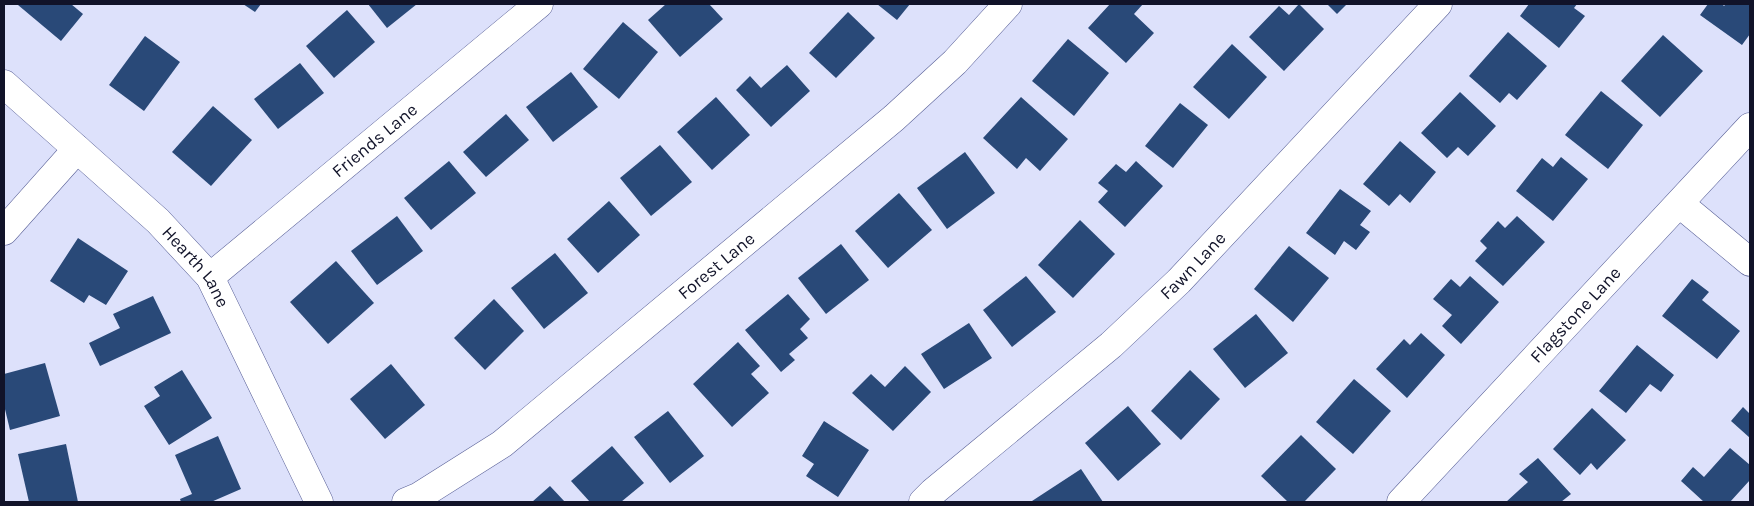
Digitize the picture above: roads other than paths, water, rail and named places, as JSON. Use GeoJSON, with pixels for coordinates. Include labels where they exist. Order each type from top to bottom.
{"type":"FeatureCollection","features":[{"type":"Feature","properties":{"kind":"street","name":"Friends Lane"},"geometry":{"type":"LineString","coordinates":[[210,277],[539,4]]}},
{"type":"Feature","properties":{"kind":"street","name":"Forest Lane"},"geometry":{"type":"LineString","coordinates":[[406,502],[418,497],[510,438],[894,118],[955,62],[1008,4]]}},
{"type":"Feature","properties":{"kind":"street","name":"Fawn Lane"},"geometry":{"type":"LineString","coordinates":[[924,502],[933,492],[1111,345],[1178,281],[1438,4]]}},
{"type":"Feature","properties":{"kind":"street","name":"Hearth Lane"},"geometry":{"type":"LineString","coordinates":[[4,84],[158,221],[210,277],[319,502]]}},
{"type":"Feature","properties":{"kind":"street","name":"Flagstone Lane"},"geometry":{"type":"LineString","coordinates":[[1401,502],[1750,127]]}},
{"type":"Feature","properties":{"kind":"street"},"geometry":{"type":"LineString","coordinates":[[4,231],[77,149]]}},
{"type":"Feature","properties":{"kind":"street"},"geometry":{"type":"LineString","coordinates":[[1680,204],[1750,262]]}}]}
